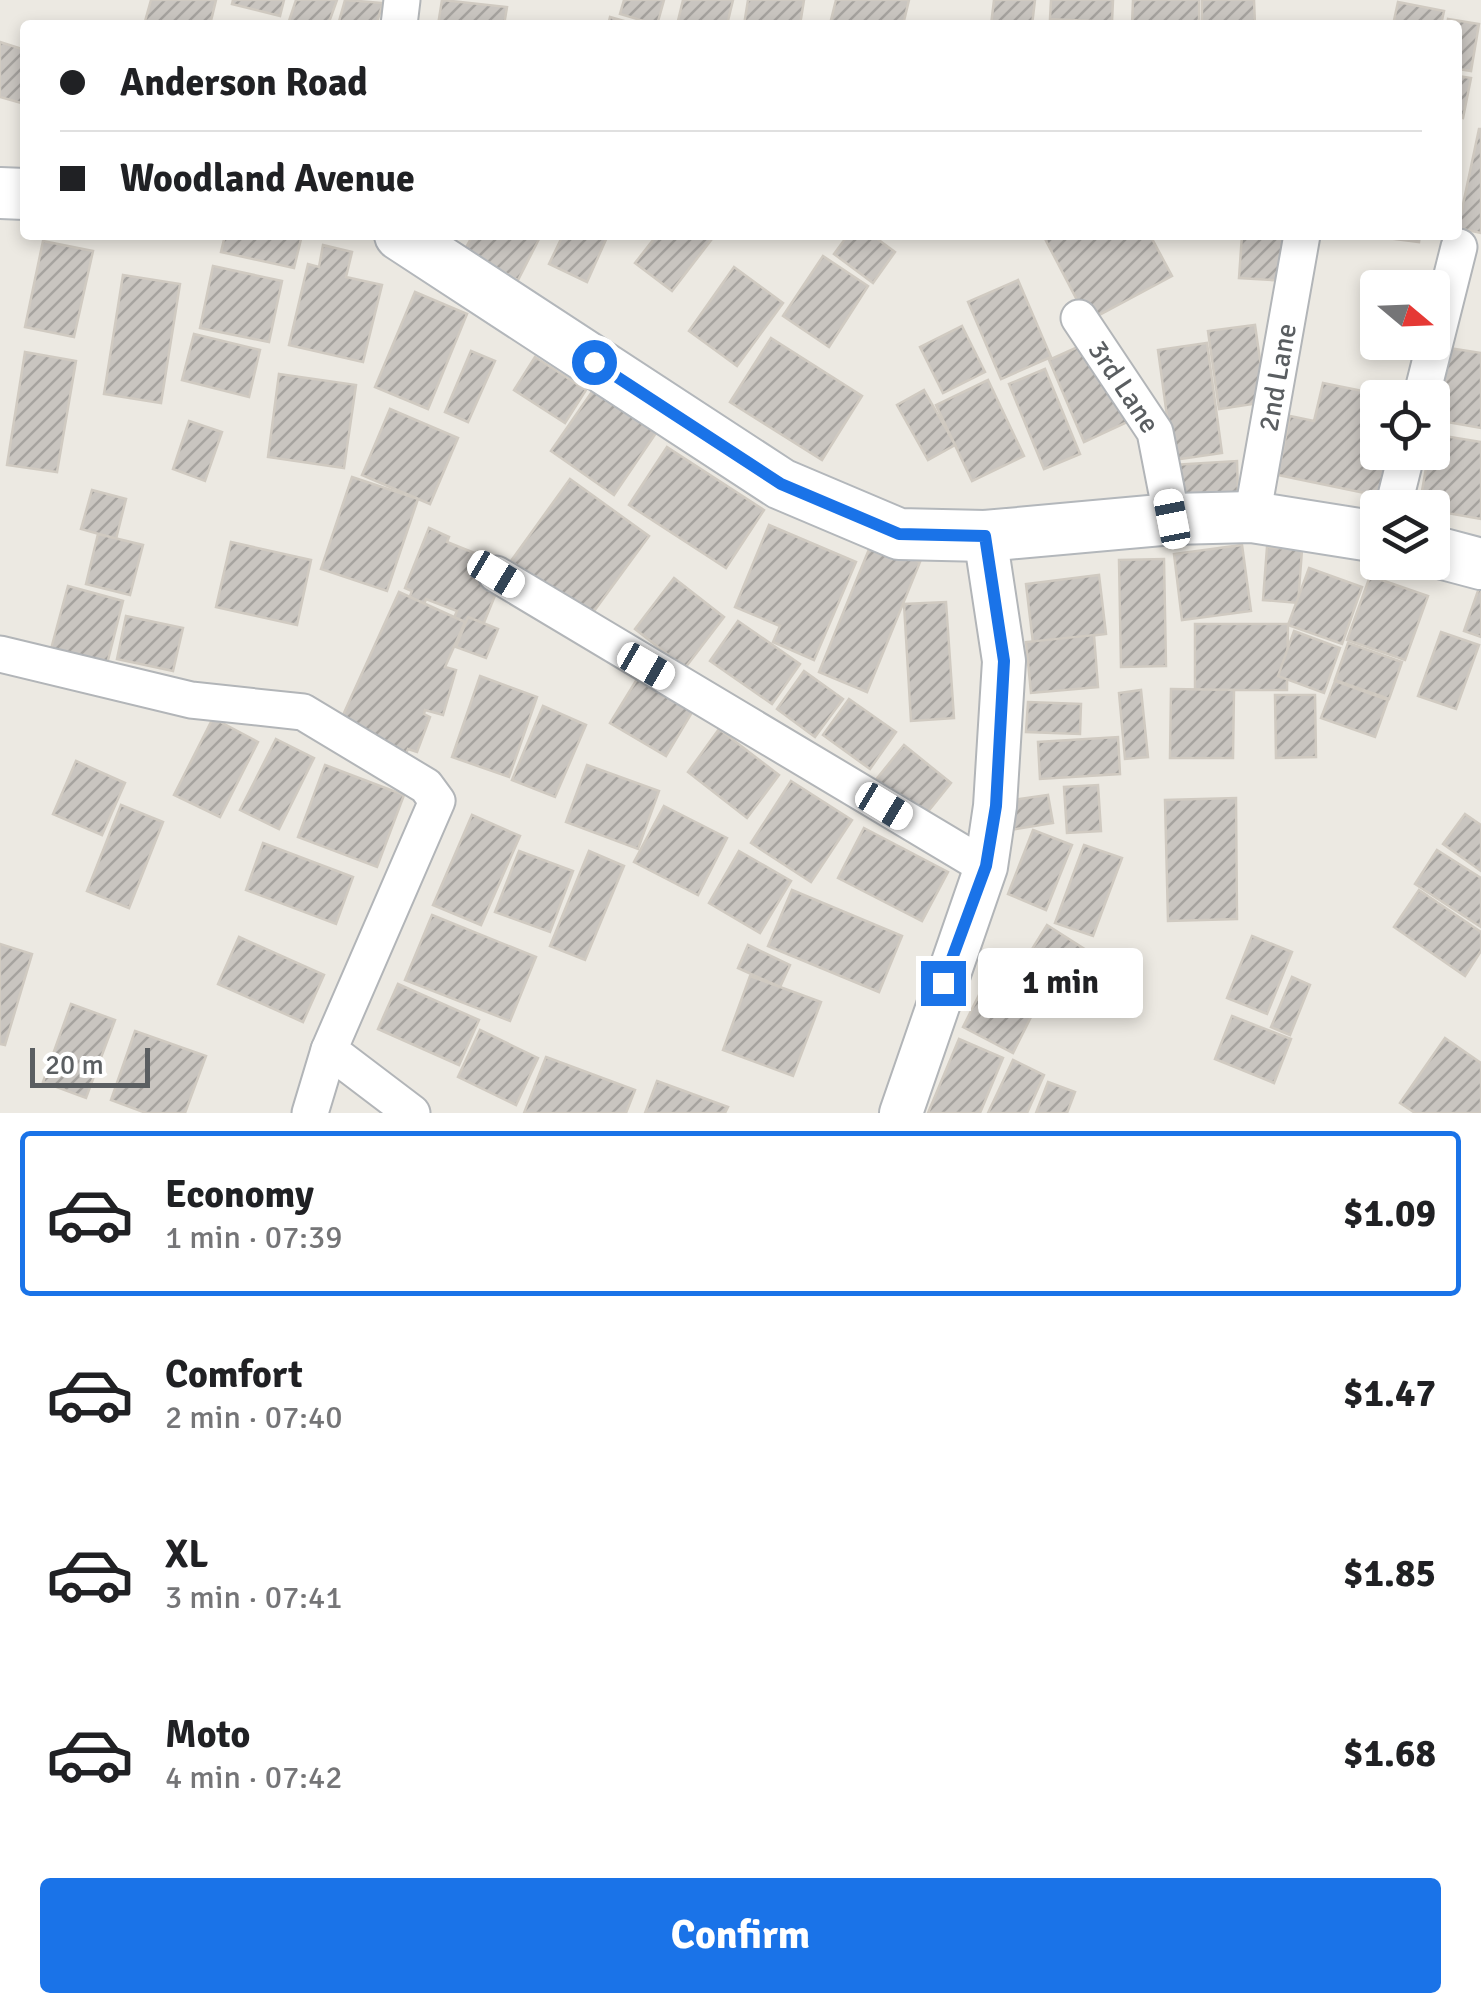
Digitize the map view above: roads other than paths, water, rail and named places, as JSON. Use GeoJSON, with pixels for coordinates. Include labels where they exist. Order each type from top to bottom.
{"type":"FeatureCollection","features":[{"type":"Feature","properties":{"kind":"main road"},"geometry":{"type":"LineString","coordinates":[[408,240],[781,484],[899,534],[985,536],[1172,519],[1252,517],[1360,535]]}},
{"type":"Feature","properties":{"kind":"main road"},"geometry":{"type":"LineString","coordinates":[[1450,556],[1481,564]]}},
{"type":"Feature","properties":{"kind":"street","name":"2nd Lane"},"geometry":{"type":"LineString","coordinates":[[1252,517],[1301,240]]}},
{"type":"Feature","properties":{"kind":"street"},"geometry":{"type":"LineString","coordinates":[[1426,380],[1459,247]]}},
{"type":"Feature","properties":{"kind":"street","name":"3rd Lane"},"geometry":{"type":"LineString","coordinates":[[1079,318],[1155,432],[1172,519]]}},
{"type":"Feature","properties":{"kind":"street"},"geometry":{"type":"LineString","coordinates":[[901,1113],[986,866],[996,806],[1004,661],[985,536]]}},
{"type":"Feature","properties":{"kind":"street"},"geometry":{"type":"LineString","coordinates":[[496,574],[986,866]]}},
{"type":"Feature","properties":{"kind":"street"},"geometry":{"type":"LineString","coordinates":[[0,654],[190,700],[303,712],[426,786],[436,801],[329,1050],[310,1113]]}},
{"type":"Feature","properties":{"kind":"street"},"geometry":{"type":"LineString","coordinates":[[329,1050],[412,1113]]}}]}
